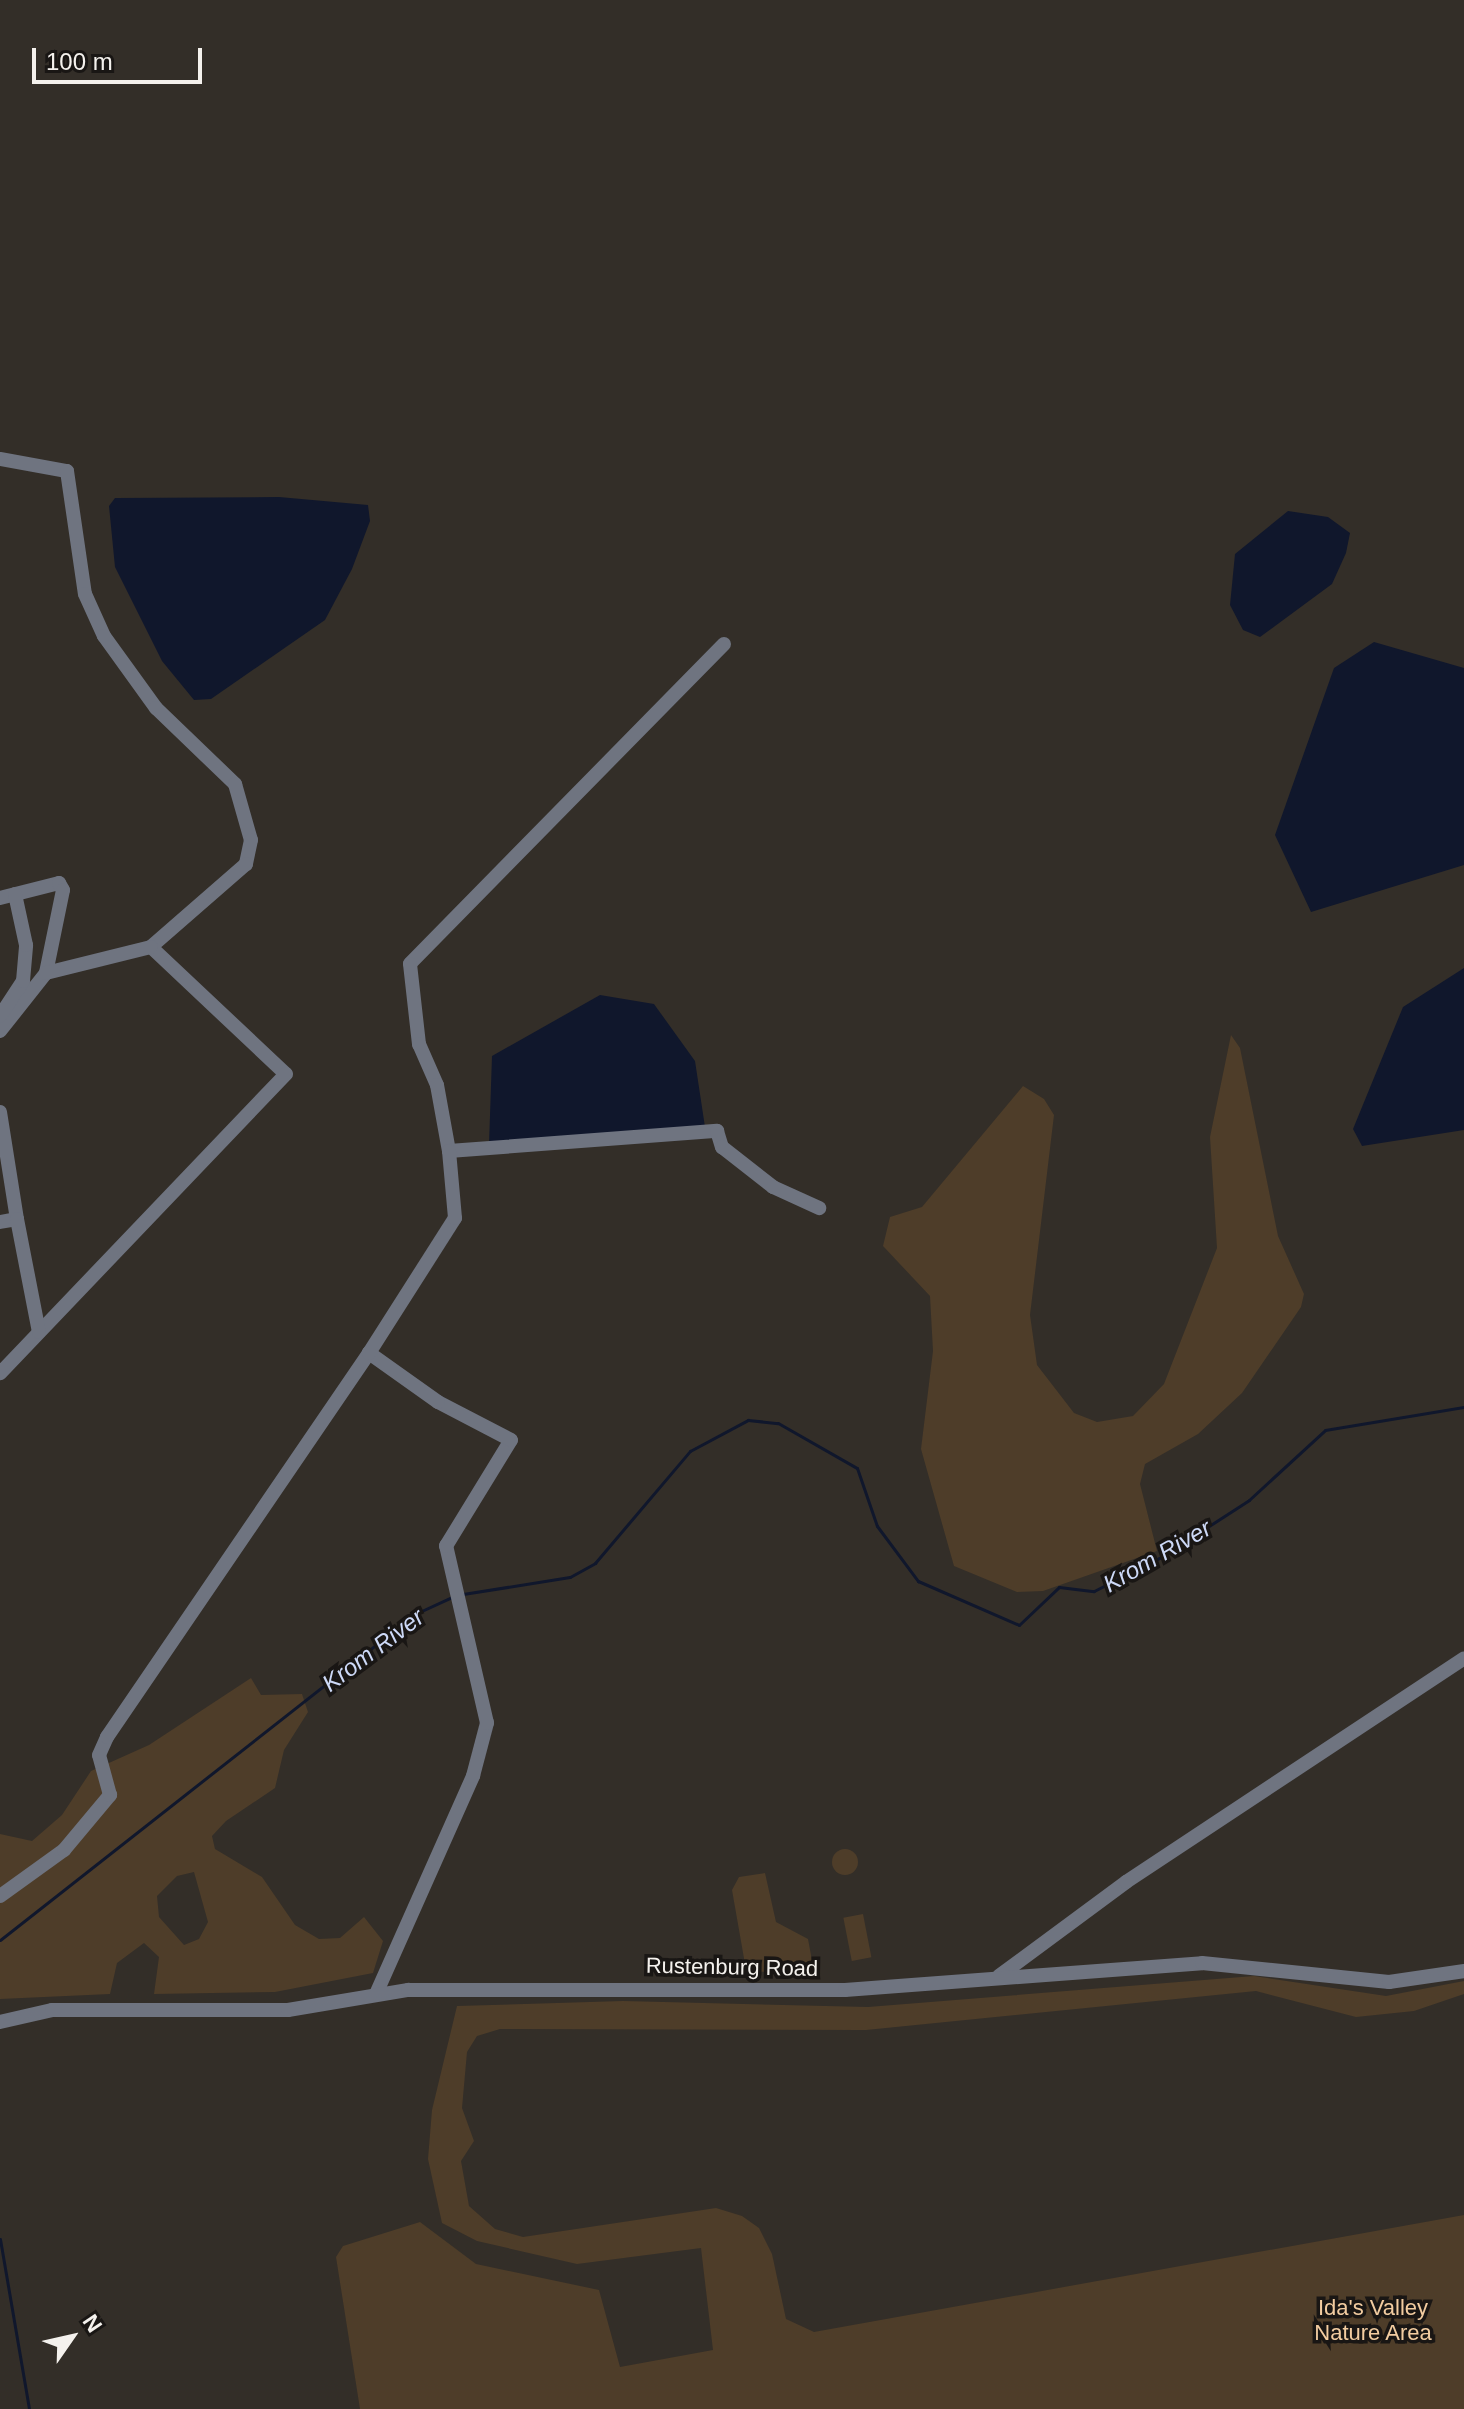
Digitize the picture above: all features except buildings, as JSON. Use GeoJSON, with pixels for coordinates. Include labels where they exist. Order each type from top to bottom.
{"type":"FeatureCollection","features":[{"type":"Feature","properties":{"kind":"street"},"geometry":{"type":"LineString","coordinates":[[0,459],[67,471],[82,583],[104,636],[156,708],[235,784],[251,840],[246,864],[151,947],[46,973]]}},
{"type":"Feature","properties":{"kind":"street"},"geometry":{"type":"LineString","coordinates":[[0,1896],[53,1859],[110,1795],[99,1755],[107,1737],[369,1353],[455,1218],[449,1151],[437,1085],[419,1044],[410,964],[724,644]]}},
{"type":"Feature","properties":{"kind":"street"},"geometry":{"type":"LineString","coordinates":[[0,1016],[23,981],[26,945],[8,896],[59,883],[63,890],[46,973],[0,1031]]}},
{"type":"Feature","properties":{"kind":"street"},"geometry":{"type":"LineString","coordinates":[[0,1373],[286,1074],[151,947]]}},
{"type":"Feature","properties":{"kind":"street"},"geometry":{"type":"LineString","coordinates":[[0,1112],[39,1332]]}},
{"type":"Feature","properties":{"kind":"street"},"geometry":{"type":"LineString","coordinates":[[449,1151],[717,1131],[722,1147],[773,1187],[819,1208]]}},
{"type":"Feature","properties":{"kind":"street"},"geometry":{"type":"LineString","coordinates":[[0,1222],[17,1219]]}},
{"type":"Feature","properties":{"kind":"street"},"geometry":{"type":"LineString","coordinates":[[369,1353],[438,1402],[511,1440],[446,1546],[487,1723],[473,1776],[376,1994]]}},
{"type":"Feature","properties":{"kind":"street"},"geometry":{"type":"LineString","coordinates":[[999,1976],[1126,1882],[1464,1658]]}},
{"type":"Feature","properties":{"kind":"street","name":"Rustenburg Road"},"geometry":{"type":"LineString","coordinates":[[0,2022],[52,2010],[288,2010],[376,1994],[534,1987],[845,1990],[1202,1963],[1389,1982],[1464,1971]]}},
{"type":"Feature","properties":{"kind":"green space"},"geometry":{"type":"Polygon","coordinates":[[[1231,1035],[1240,1048],[1278,1236],[1304,1294],[1301,1307],[1242,1393],[1198,1434],[1145,1464],[1140,1484],[1157,1551],[1043,1591],[1017,1592],[954,1566],[921,1449],[933,1351],[930,1296],[883,1246],[890,1217],[922,1207],[1023,1086],[1044,1099],[1054,1115],[1030,1315],[1037,1365],[1074,1413],[1097,1422],[1133,1416],[1164,1384],[1217,1248],[1210,1137],[1231,1035]]]}},
{"type":"Feature","properties":{"kind":"green space"},"geometry":{"type":"Polygon","coordinates":[[[251,1678],[261,1695],[302,1694],[308,1712],[284,1750],[275,1788],[226,1821],[212,1836],[215,1849],[262,1877],[295,1925],[319,1939],[340,1938],[364,1917],[383,1941],[373,1973],[275,1992],[154,1994],[159,1957],[144,1943],[117,1963],[110,1994],[0,1999],[0,1834],[32,1841],[62,1815],[91,1771],[149,1745],[251,1678]],[[194,1872],[177,1876],[157,1896],[159,1917],[184,1945],[199,1939],[208,1922],[194,1872]]]}},
{"type":"Feature","properties":{"kind":"green space"},"geometry":{"type":"Polygon","coordinates":[[[845,1849],[854,1853],[858,1862],[854,1871],[845,1875],[836,1871],[832,1862],[836,1853],[845,1849]]]}},
{"type":"Feature","properties":{"kind":"green space"},"geometry":{"type":"Polygon","coordinates":[[[765,1873],[776,1922],[808,1939],[814,1971],[754,1972],[745,1964],[732,1890],[739,1877],[765,1873]]]}},
{"type":"Feature","properties":{"kind":"green space"},"geometry":{"type":"Polygon","coordinates":[[[863,1914],[871,1957],[852,1961],[843,1918],[863,1914]]]}},
{"type":"Feature","properties":{"kind":"green space","name":"Ida's Valley Nature Area"},"geometry":{"type":"Polygon","coordinates":[[[1254,1976],[1386,1996],[1464,1981],[1464,1994],[1414,2011],[1356,2017],[1256,1991],[866,2030],[500,2029],[477,2036],[467,2052],[462,2108],[474,2141],[461,2161],[469,2206],[495,2229],[523,2237],[716,2208],[742,2216],[759,2228],[772,2254],[786,2319],[814,2332],[1464,2215],[1464,2409],[360,2409],[336,2257],[343,2246],[420,2222],[476,2264],[599,2290],[620,2367],[713,2350],[701,2248],[577,2264],[477,2241],[442,2223],[428,2159],[432,2110],[457,2006],[623,2001],[868,2007],[1254,1976]]]}},
{"type":"Feature","properties":{"kind":"water"},"geometry":{"type":"Polygon","coordinates":[[[279,497],[368,505],[370,521],[352,569],[325,620],[211,699],[194,700],[162,661],[115,567],[109,506],[115,498],[279,497]]]}},
{"type":"Feature","properties":{"kind":"water"},"geometry":{"type":"Polygon","coordinates":[[[1288,511],[1328,517],[1350,533],[1346,553],[1332,584],[1260,637],[1243,630],[1230,605],[1235,554],[1288,511]]]}},
{"type":"Feature","properties":{"kind":"water"},"geometry":{"type":"Polygon","coordinates":[[[1374,642],[1464,668],[1464,865],[1311,912],[1275,835],[1334,668],[1374,642]]]}},
{"type":"Feature","properties":{"kind":"water"},"geometry":{"type":"Polygon","coordinates":[[[1464,968],[1464,1130],[1362,1146],[1353,1129],[1403,1007],[1464,968]]]}},
{"type":"Feature","properties":{"kind":"water"},"geometry":{"type":"Polygon","coordinates":[[[600,995],[654,1004],[695,1061],[705,1127],[489,1145],[492,1056],[600,995]]]}},
{"type":"Feature","properties":{"kind":"waterway","name":"Krom River"},"geometry":{"type":"LineString","coordinates":[[463,1594],[570,1577],[595,1563],[690,1451],[748,1420],[778,1423],[857,1468],[877,1526],[918,1581],[1019,1625],[1059,1587],[1094,1591],[1161,1557],[1249,1500],[1325,1430],[1464,1407]]}},
{"type":"Feature","properties":{"kind":"waterway","name":"Krom River"},"geometry":{"type":"LineString","coordinates":[[0,1940],[415,1614],[452,1597]]}},
{"type":"Feature","properties":{"kind":"waterway"},"geometry":{"type":"LineString","coordinates":[[0,2239],[29,2409]]}}]}
